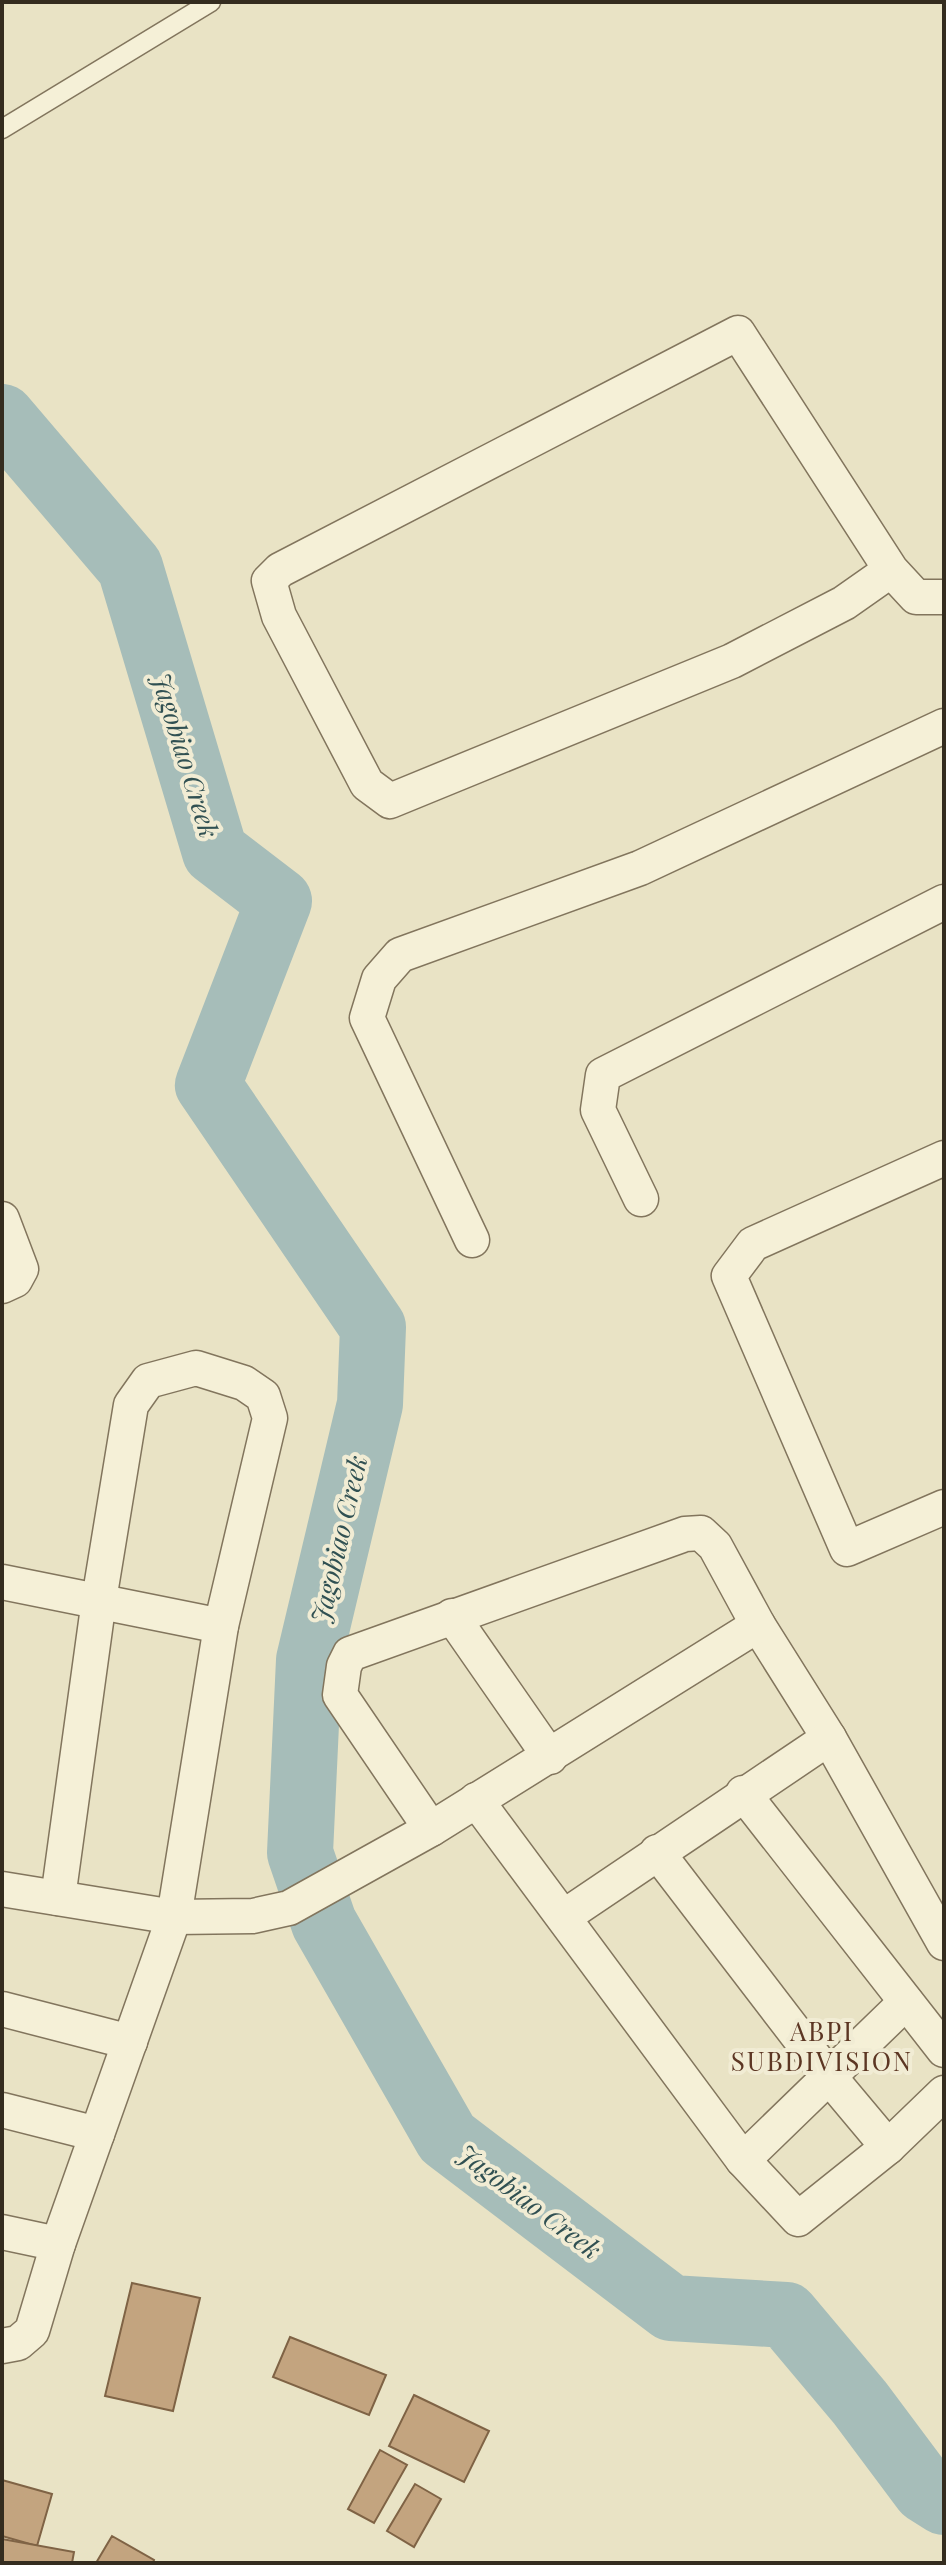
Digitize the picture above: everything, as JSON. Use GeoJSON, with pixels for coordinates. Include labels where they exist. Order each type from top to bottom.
{"type":"FeatureCollection","features":[{"type":"Feature","properties":{"kind":"street"},"geometry":{"type":"LineString","coordinates":[[891,570],[844,603],[732,661],[390,801],[367,784],[279,616],[269,581],[280,570],[738,333],[891,570],[916,597],[944,597]]}},
{"type":"Feature","properties":{"kind":"street"},"geometry":{"type":"LineString","coordinates":[[472,1240],[367,1018],[379,979],[400,955],[640,868],[944,726]]}},
{"type":"Feature","properties":{"kind":"street"},"geometry":{"type":"LineString","coordinates":[[641,1199],[598,1110],[603,1075],[944,902]]}},
{"type":"Feature","properties":{"kind":"street"},"geometry":{"type":"LineString","coordinates":[[944,1158],[753,1244],[729,1276],[847,1549],[944,1507]]}},
{"type":"Feature","properties":{"kind":"street"},"geometry":{"type":"LineString","coordinates":[[2,1219],[21,1269],[15,1280],[2,1286]]}},
{"type":"Feature","properties":{"kind":"street"},"geometry":{"type":"LineString","coordinates":[[2,2346],[18,2343],[32,2331],[58,2244],[174,1917],[221,1626],[270,1418],[263,1396],[244,1383],[196,1368],[148,1381],[131,1405],[99,1600],[58,1898]]}},
{"type":"Feature","properties":{"kind":"street"},"geometry":{"type":"LineString","coordinates":[[431,1829],[340,1695],[350,1654],[685,1534],[701,1533],[715,1546],[758,1625],[829,1738],[944,1943]]}},
{"type":"Feature","properties":{"kind":"street"},"geometry":{"type":"LineString","coordinates":[[2,1582],[221,1626]]}},
{"type":"Feature","properties":{"kind":"street"},"geometry":{"type":"LineString","coordinates":[[452,1616],[550,1757]]}},
{"type":"Feature","properties":{"kind":"street"},"geometry":{"type":"LineString","coordinates":[[2,1889],[174,1917],[253,1916],[289,1908],[431,1829],[758,1625]]}},
{"type":"Feature","properties":{"kind":"street"},"geometry":{"type":"LineString","coordinates":[[565,1916],[743,1793],[829,1738]]}},
{"type":"Feature","properties":{"kind":"street"},"geometry":{"type":"LineString","coordinates":[[743,1793],[944,2050]]}},
{"type":"Feature","properties":{"kind":"street"},"geometry":{"type":"LineString","coordinates":[[476,1800],[743,2160],[798,2219],[888,2147],[944,2093]]}},
{"type":"Feature","properties":{"kind":"street"},"geometry":{"type":"LineString","coordinates":[[657,1852],[831,2079],[888,2147]]}},
{"type":"Feature","properties":{"kind":"street"},"geometry":{"type":"LineString","coordinates":[[743,2160],[831,2079],[906,2002]]}},
{"type":"Feature","properties":{"kind":"street"},"geometry":{"type":"LineString","coordinates":[[2,2009],[130,2042]]}},
{"type":"Feature","properties":{"kind":"street"},"geometry":{"type":"LineString","coordinates":[[2,2110],[97,2134]]}},
{"type":"Feature","properties":{"kind":"street"},"geometry":{"type":"LineString","coordinates":[[2,2232],[58,2244]]}},
{"type":"Feature","properties":{"kind":"lane"},"geometry":{"type":"LineString","coordinates":[[2,129],[211,2]]}},
{"type":"Feature","properties":{"kind":"building"},"geometry":{"type":"Polygon","coordinates":[[[132,2283],[200,2298],[173,2411],[105,2396],[132,2283]]]}},
{"type":"Feature","properties":{"kind":"building"},"geometry":{"type":"Polygon","coordinates":[[[290,2337],[386,2375],[369,2415],[273,2377],[290,2337]]]}},
{"type":"Feature","properties":{"kind":"building"},"geometry":{"type":"Polygon","coordinates":[[[414,2395],[489,2431],[464,2482],[389,2446],[414,2395]]]}},
{"type":"Feature","properties":{"kind":"building"},"geometry":{"type":"Polygon","coordinates":[[[380,2450],[407,2465],[374,2523],[348,2509],[380,2450]]]}},
{"type":"Feature","properties":{"kind":"building"},"geometry":{"type":"Polygon","coordinates":[[[2,2480],[52,2494],[37,2546],[2,2536],[2,2480]]]}},
{"type":"Feature","properties":{"kind":"building"},"geometry":{"type":"Polygon","coordinates":[[[415,2484],[441,2499],[414,2547],[387,2531],[415,2484]]]}},
{"type":"Feature","properties":{"kind":"building"},"geometry":{"type":"Polygon","coordinates":[[[112,2536],[154,2560],[153,2563],[96,2563],[112,2536]]]}},
{"type":"Feature","properties":{"kind":"building"},"geometry":{"type":"Polygon","coordinates":[[[2,2539],[74,2552],[72,2563],[2,2563],[2,2539]]]}},
{"type":"Feature","properties":{"kind":"waterway","name":"Jagobiao Creek"},"geometry":{"type":"LineString","coordinates":[[2,417],[130,567],[215,852],[279,901],[208,1085],[373,1327],[370,1404],[309,1660],[300,1853],[324,1923],[447,2138],[671,2308],[786,2315],[860,2403],[925,2490],[944,2502]]}},
{"type":"Feature","properties":{"kind":"district","name":"ABPI SUBDIVISION"},"geometry":{"type":"Point","coordinates":[822,2045]}}]}
